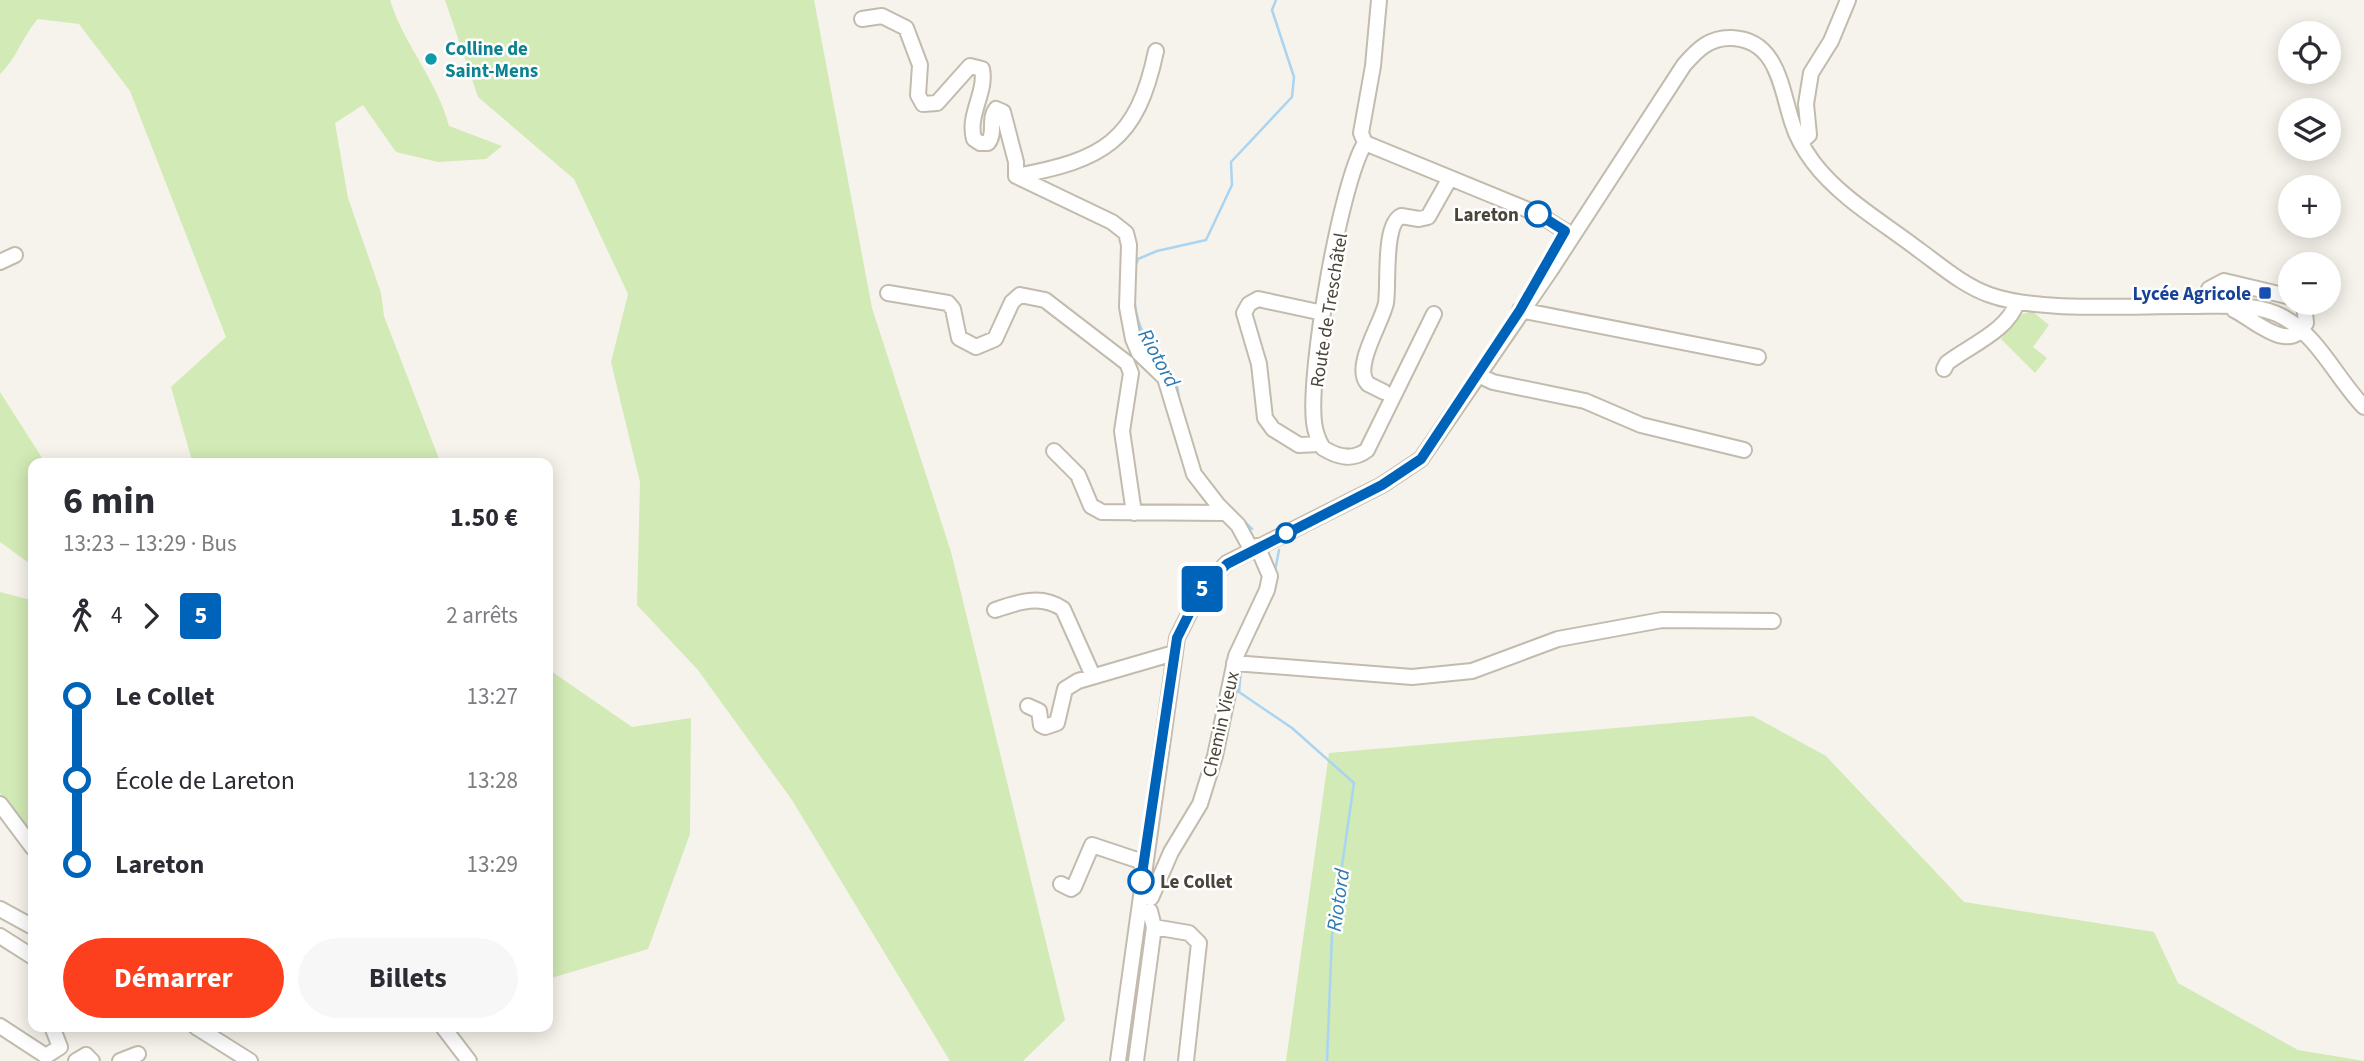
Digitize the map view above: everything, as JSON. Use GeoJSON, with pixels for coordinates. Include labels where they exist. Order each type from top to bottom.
{"type":"FeatureCollection","features":[{"type":"Feature","properties":{"kind":"street","name":"Route de Treschâtel"},"geometry":{"type":"LineString","coordinates":[[1320,444],[1314,422],[1313,401],[1323,313],[1353,169],[1365,142],[1361,133],[1373,66],[1378,0]]}},
{"type":"Feature","properties":{"kind":"street"},"geometry":{"type":"LineString","coordinates":[[1801,142],[1809,135],[1806,104],[1811,73],[1831,41],[1848,0]]}},
{"type":"Feature","properties":{"kind":"street"},"geometry":{"type":"LineString","coordinates":[[862,19],[881,16],[906,28],[920,65],[918,95],[923,104],[937,103],[970,66],[982,69],[984,78],[972,124],[974,139],[980,143],[988,143],[991,139],[992,114],[996,109],[1003,112],[1016,162],[1016,176],[1073,164],[1110,145],[1142,104],[1156,51]]}},
{"type":"Feature","properties":{"kind":"street"},"geometry":{"type":"LineString","coordinates":[[1118,1061],[1144,904],[1143,862],[1174,653],[1183,622],[1201,590],[1220,569],[1254,547],[1413,466],[1478,375],[1570,231],[1695,52],[1715,39],[1726,37],[1748,41],[1768,55],[1778,74],[1801,142],[1815,164],[1840,189],[1937,263],[1975,288],[2017,302],[2262,309],[2285,318],[2302,331],[2364,407]]}},
{"type":"Feature","properties":{"kind":"street"},"geometry":{"type":"LineString","coordinates":[[1365,142],[1538,214],[1570,231]]}},
{"type":"Feature","properties":{"kind":"street","name":"Chemin Vieux"},"geometry":{"type":"LineString","coordinates":[[1016,176],[1112,222],[1126,233],[1129,245],[1127,307],[1133,339],[1139,353],[1165,378],[1194,474],[1238,525],[1270,576],[1239,664],[1200,804],[1144,904]]}},
{"type":"Feature","properties":{"kind":"street"},"geometry":{"type":"LineString","coordinates":[[1384,392],[1368,384],[1363,373],[1370,342],[1385,308],[1389,288],[1387,252],[1395,221],[1401,216],[1419,219],[1429,217],[1450,178]]}},
{"type":"Feature","properties":{"kind":"street"},"geometry":{"type":"LineString","coordinates":[[1520,310],[1550,271],[1554,257],[1570,231]]}},
{"type":"Feature","properties":{"kind":"street"},"geometry":{"type":"LineString","coordinates":[[0,262],[15,255]]}},
{"type":"Feature","properties":{"kind":"street"},"geometry":{"type":"LineString","coordinates":[[2209,306],[2209,289],[2224,281],[2278,294]]}},
{"type":"Feature","properties":{"kind":"street"},"geometry":{"type":"LineString","coordinates":[[888,293],[948,303],[953,309],[959,338],[976,347],[995,339],[1012,302],[1020,295],[1045,300],[1069,316],[1097,343],[1127,363],[1130,373],[1122,431],[1135,513]]}},
{"type":"Feature","properties":{"kind":"street"},"geometry":{"type":"LineString","coordinates":[[1323,313],[1258,299],[1249,304],[1244,313],[1259,364],[1265,418],[1273,429],[1299,445],[1320,444],[1328,451],[1343,457],[1354,456],[1367,450],[1434,314]]}},
{"type":"Feature","properties":{"kind":"street"},"geometry":{"type":"LineString","coordinates":[[1944,369],[1947,363],[1983,339],[2014,312],[2017,302]]}},
{"type":"Feature","properties":{"kind":"street"},"geometry":{"type":"LineString","coordinates":[[1520,310],[1758,357]]}},
{"type":"Feature","properties":{"kind":"street"},"geometry":{"type":"LineString","coordinates":[[2302,331],[2308,315]]}},
{"type":"Feature","properties":{"kind":"street"},"geometry":{"type":"LineString","coordinates":[[1478,375],[1493,383],[1593,403],[1641,425],[1744,450]]}},
{"type":"Feature","properties":{"kind":"street"},"geometry":{"type":"LineString","coordinates":[[1054,451],[1078,475],[1091,506],[1102,512],[1226,513]]}},
{"type":"Feature","properties":{"kind":"street"},"geometry":{"type":"LineString","coordinates":[[995,610],[1018,601],[1045,600],[1063,609],[1093,676]]}},
{"type":"Feature","properties":{"kind":"street"},"geometry":{"type":"LineString","coordinates":[[1239,664],[1423,676],[1472,671],[1558,639],[1662,620],[1773,621]]}},
{"type":"Feature","properties":{"kind":"street"},"geometry":{"type":"LineString","coordinates":[[1028,706],[1039,711],[1041,724],[1045,727],[1057,723],[1065,689],[1093,676],[1174,653]]}},
{"type":"Feature","properties":{"kind":"street"},"geometry":{"type":"LineString","coordinates":[[0,804],[28,841]]}},
{"type":"Feature","properties":{"kind":"street"},"geometry":{"type":"LineString","coordinates":[[1061,884],[1071,889],[1074,887],[1091,845],[1143,862]]}},
{"type":"Feature","properties":{"kind":"street"},"geometry":{"type":"LineString","coordinates":[[1136,1061],[1154,927],[1144,904]]}},
{"type":"Feature","properties":{"kind":"street"},"geometry":{"type":"LineString","coordinates":[[0,909],[28,924]]}},
{"type":"Feature","properties":{"kind":"street"},"geometry":{"type":"LineString","coordinates":[[1154,927],[1189,933],[1199,943],[1186,1061]]}},
{"type":"Feature","properties":{"kind":"street"},"geometry":{"type":"LineString","coordinates":[[0,936],[28,954]]}},
{"type":"Feature","properties":{"kind":"street"},"geometry":{"type":"LineString","coordinates":[[0,1026],[46,1056],[60,1047],[54,1032]]}},
{"type":"Feature","properties":{"kind":"street"},"geometry":{"type":"LineString","coordinates":[[205,1032],[250,1061]]}},
{"type":"Feature","properties":{"kind":"street"},"geometry":{"type":"LineString","coordinates":[[447,1032],[469,1061]]}},
{"type":"Feature","properties":{"kind":"street"},"geometry":{"type":"LineString","coordinates":[[120,1061],[138,1054]]}},
{"type":"Feature","properties":{"kind":"street"},"geometry":{"type":"LineString","coordinates":[[76,1061],[86,1055],[92,1061]]}},
{"type":"Feature","properties":{"kind":"green space"},"geometry":{"type":"Polygon","coordinates":[[[0,0],[390,0],[403,32],[437,93],[449,126],[502,146],[486,159],[438,162],[396,152],[363,105],[335,123],[348,198],[381,293],[384,316],[439,458],[191,458],[171,387],[226,337],[130,91],[79,24],[38,19],[11,62],[0,74],[0,0]]]}},
{"type":"Feature","properties":{"kind":"green space"},"geometry":{"type":"Polygon","coordinates":[[[445,0],[814,0],[872,308],[951,552],[1065,1020],[1023,1061],[950,1061],[792,800],[698,670],[637,605],[640,482],[611,362],[628,294],[574,179],[478,97],[445,0]]]}},
{"type":"Feature","properties":{"kind":"green space"},"geometry":{"type":"Polygon","coordinates":[[[2032,311],[2049,325],[2033,347],[2047,358],[2035,373],[2001,339],[2020,315],[2032,311]]]}},
{"type":"Feature","properties":{"kind":"green space"},"geometry":{"type":"Polygon","coordinates":[[[0,392],[42,458],[28,458],[28,562],[0,542],[0,392]]]}},
{"type":"Feature","properties":{"kind":"green space"},"geometry":{"type":"Polygon","coordinates":[[[0,592],[28,598],[28,829],[0,793],[0,592]]]}},
{"type":"Feature","properties":{"kind":"green space"},"geometry":{"type":"Polygon","coordinates":[[[553,672],[632,727],[691,718],[690,834],[648,949],[553,978],[553,672]]]}},
{"type":"Feature","properties":{"kind":"green space"},"geometry":{"type":"Polygon","coordinates":[[[1753,716],[1826,756],[1964,902],[2154,932],[2178,983],[2298,1050],[2364,1061],[1286,1061],[1329,753],[1753,716]]]}},
{"type":"Feature","properties":{"kind":"waterway","name":"Riotord"},"geometry":{"type":"LineString","coordinates":[[1134,270],[1138,259],[1157,251],[1206,240],[1232,185],[1231,162],[1292,97],[1294,77],[1272,10],[1276,0]]}},
{"type":"Feature","properties":{"kind":"waterway","name":"Riotord"},"geometry":{"type":"LineString","coordinates":[[1134,293],[1135,308],[1142,331],[1174,377],[1180,404]]}},
{"type":"Feature","properties":{"kind":"waterway","name":"Riotord"},"geometry":{"type":"LineString","coordinates":[[1241,518],[1252,529]]}},
{"type":"Feature","properties":{"kind":"waterway","name":"Riotord"},"geometry":{"type":"LineString","coordinates":[[1275,571],[1279,550]]}},
{"type":"Feature","properties":{"kind":"waterway","name":"Riotord"},"geometry":{"type":"LineString","coordinates":[[1241,670],[1239,692],[1292,728],[1354,783],[1332,935],[1327,1061]]}},
{"type":"Feature","properties":{"kind":"bus line","name":"5"},"geometry":{"type":"LineString","coordinates":[[1141,881],[1174,653],[1177,638],[1192,604],[1214,574],[1227,564],[1251,549],[1382,485],[1421,459],[1520,310],[1538,274],[1565,231],[1538,214]]}},
{"type":"Feature","properties":{"kind":"place","name":"Colline de Saint-Mens"},"geometry":{"type":"Point","coordinates":[431,59]}},
{"type":"Feature","properties":{"kind":"place","name":"Lareton"},"geometry":{"type":"Point","coordinates":[1538,214]}},
{"type":"Feature","properties":{"kind":"place","name":"Lycée Agricole"},"geometry":{"type":"Point","coordinates":[2265,293]}},
{"type":"Feature","properties":{"kind":"place","name":"Le Collet"},"geometry":{"type":"Point","coordinates":[1141,881]}}]}
